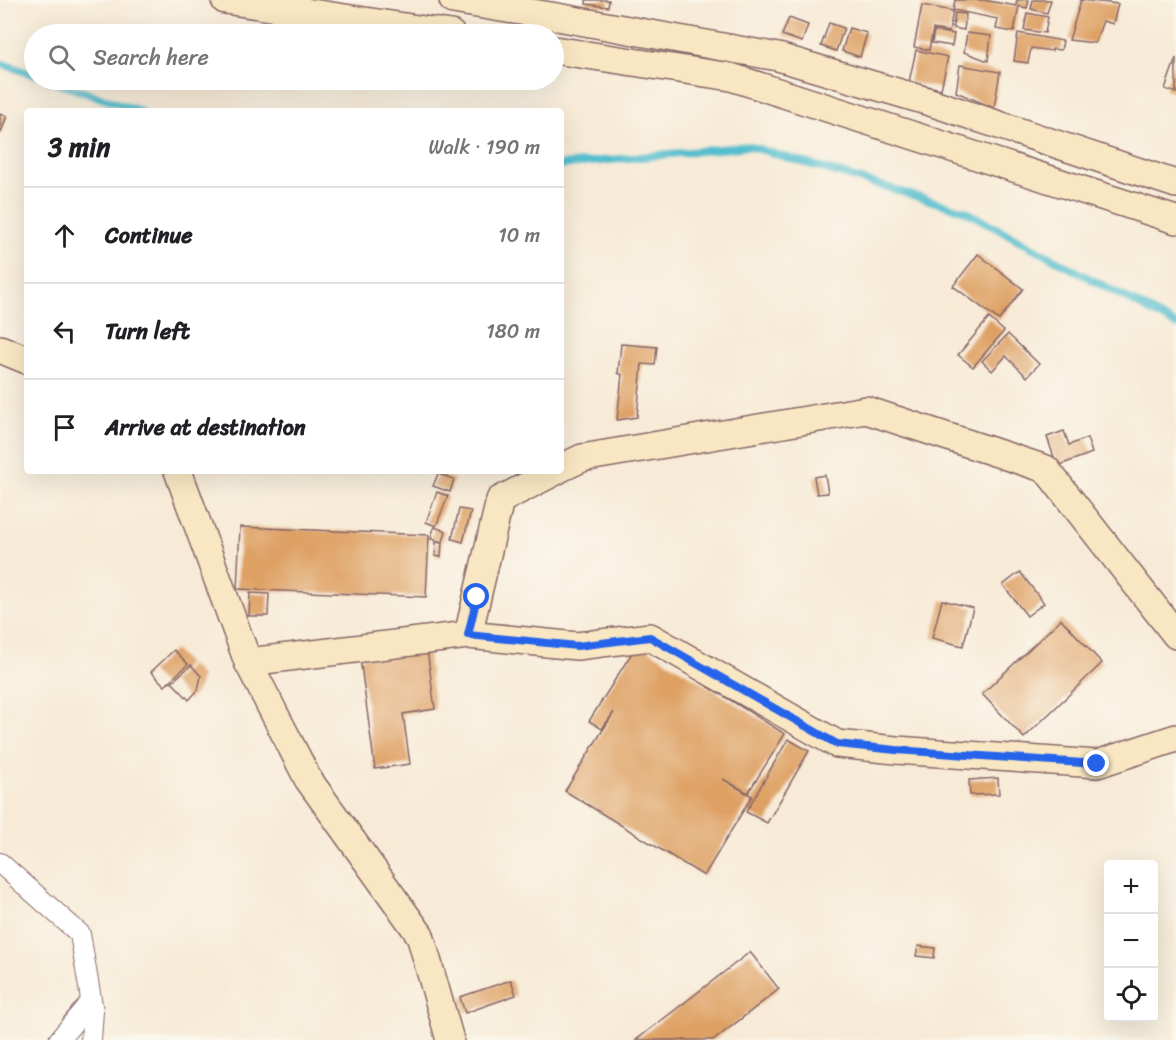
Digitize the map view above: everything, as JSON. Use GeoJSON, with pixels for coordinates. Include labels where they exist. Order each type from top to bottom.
{"type":"FeatureCollection","features":[{"type":"Feature","properties":{"kind":"street"},"geometry":{"type":"LineString","coordinates":[[225,0],[385,24]]}},
{"type":"Feature","properties":{"kind":"street"},"geometry":{"type":"LineString","coordinates":[[453,0],[778,57],[930,102],[1176,184]]}},
{"type":"Feature","properties":{"kind":"street"},"geometry":{"type":"LineString","coordinates":[[564,52],[731,77],[1176,220]]}},
{"type":"Feature","properties":{"kind":"street"},"geometry":{"type":"LineString","coordinates":[[0,350],[24,359]]}},
{"type":"Feature","properties":{"kind":"street"},"geometry":{"type":"LineString","coordinates":[[564,467],[582,458],[866,410],[1046,469],[1176,634]]}},
{"type":"Feature","properties":{"kind":"street"},"geometry":{"type":"LineString","coordinates":[[179,474],[248,662],[308,779],[420,935],[450,1040]]}},
{"type":"Feature","properties":{"kind":"street"},"geometry":{"type":"LineString","coordinates":[[468,635],[500,500],[550,474]]}},
{"type":"Feature","properties":{"kind":"street"},"geometry":{"type":"LineString","coordinates":[[248,662],[468,635],[577,646],[650,637],[837,744],[1097,764],[1176,738]]}},
{"type":"Feature","properties":{"kind":"street"},"geometry":{"type":"LineString","coordinates":[[0,863],[80,934],[93,1011],[91,1040]]}},
{"type":"Feature","properties":{"kind":"street"},"geometry":{"type":"LineString","coordinates":[[59,1040],[91,1001]]}},
{"type":"Feature","properties":{"kind":"building"},"geometry":{"type":"Polygon","coordinates":[[[586,0],[609,0],[608,7],[586,4],[586,0]]]}},
{"type":"Feature","properties":{"kind":"building"},"geometry":{"type":"Polygon","coordinates":[[[955,0],[983,0],[1016,6],[1017,0],[1029,0],[1027,8],[1019,6],[1014,32],[996,29],[998,19],[953,10],[955,0]]]}},
{"type":"Feature","properties":{"kind":"building"},"geometry":{"type":"Polygon","coordinates":[[[1033,0],[1051,0],[1047,13],[1031,9],[1033,0]]]}},
{"type":"Feature","properties":{"kind":"building"},"geometry":{"type":"Polygon","coordinates":[[[1081,0],[1118,4],[1113,24],[1103,21],[1095,43],[1069,40],[1081,0]]]}},
{"type":"Feature","properties":{"kind":"building"},"geometry":{"type":"Polygon","coordinates":[[[922,5],[953,11],[949,32],[933,29],[929,50],[914,47],[922,5]]]}},
{"type":"Feature","properties":{"kind":"building"},"geometry":{"type":"Polygon","coordinates":[[[955,13],[966,14],[964,30],[953,28],[955,13]]]}},
{"type":"Feature","properties":{"kind":"building"},"geometry":{"type":"Polygon","coordinates":[[[1027,13],[1048,17],[1045,33],[1024,30],[1027,13]]]}},
{"type":"Feature","properties":{"kind":"building"},"geometry":{"type":"Polygon","coordinates":[[[789,18],[808,25],[802,42],[782,35],[789,18]]]}},
{"type":"Feature","properties":{"kind":"building"},"geometry":{"type":"Polygon","coordinates":[[[829,23],[844,28],[836,51],[821,46],[829,23]]]}},
{"type":"Feature","properties":{"kind":"building"},"geometry":{"type":"Polygon","coordinates":[[[849,28],[867,33],[860,57],[842,51],[849,28]]]}},
{"type":"Feature","properties":{"kind":"building"},"geometry":{"type":"Polygon","coordinates":[[[934,31],[954,34],[952,46],[932,43],[934,31]]]}},
{"type":"Feature","properties":{"kind":"building"},"geometry":{"type":"Polygon","coordinates":[[[967,33],[991,36],[988,61],[964,52],[967,33]]]}},
{"type":"Feature","properties":{"kind":"building"},"geometry":{"type":"Polygon","coordinates":[[[1018,33],[1063,41],[1061,50],[1031,48],[1028,63],[1014,61],[1018,33]]]}},
{"type":"Feature","properties":{"kind":"building"},"geometry":{"type":"Polygon","coordinates":[[[916,50],[948,57],[941,89],[909,82],[916,50]]]}},
{"type":"Feature","properties":{"kind":"building"},"geometry":{"type":"Polygon","coordinates":[[[1176,58],[1176,93],[1165,89],[1176,58]]]}},
{"type":"Feature","properties":{"kind":"building"},"geometry":{"type":"Polygon","coordinates":[[[960,65],[1000,72],[994,108],[956,92],[960,65]]]}},
{"type":"Feature","properties":{"kind":"building"},"geometry":{"type":"Polygon","coordinates":[[[0,114],[7,116],[0,135],[0,114]]]}},
{"type":"Feature","properties":{"kind":"building"},"geometry":{"type":"Polygon","coordinates":[[[978,254],[1023,289],[999,320],[953,286],[978,254]]]}},
{"type":"Feature","properties":{"kind":"building"},"geometry":{"type":"Polygon","coordinates":[[[989,318],[1004,331],[973,367],[958,355],[989,318]]]}},
{"type":"Feature","properties":{"kind":"building"},"geometry":{"type":"Polygon","coordinates":[[[1008,334],[1039,364],[1027,377],[1006,356],[992,371],[982,361],[1008,334]]]}},
{"type":"Feature","properties":{"kind":"building"},"geometry":{"type":"Polygon","coordinates":[[[621,344],[657,347],[655,365],[642,364],[637,417],[617,420],[622,375],[618,373],[621,344]]]}},
{"type":"Feature","properties":{"kind":"building"},"geometry":{"type":"Polygon","coordinates":[[[1064,431],[1069,445],[1087,438],[1092,453],[1057,466],[1047,437],[1064,431]]]}},
{"type":"Feature","properties":{"kind":"building"},"geometry":{"type":"Polygon","coordinates":[[[438,474],[454,479],[450,492],[433,486],[438,474]]]}},
{"type":"Feature","properties":{"kind":"building"},"geometry":{"type":"Polygon","coordinates":[[[825,475],[828,493],[817,494],[814,477],[825,475]]]}},
{"type":"Feature","properties":{"kind":"building"},"geometry":{"type":"Polygon","coordinates":[[[437,492],[448,496],[436,526],[426,522],[437,492]]]}},
{"type":"Feature","properties":{"kind":"building"},"geometry":{"type":"Polygon","coordinates":[[[459,509],[471,511],[463,542],[452,539],[459,509]]]}},
{"type":"Feature","properties":{"kind":"building"},"geometry":{"type":"Polygon","coordinates":[[[240,527],[429,535],[426,597],[237,589],[240,527]]]}},
{"type":"Feature","properties":{"kind":"building"},"geometry":{"type":"Polygon","coordinates":[[[434,527],[446,531],[443,542],[431,539],[434,527]]]}},
{"type":"Feature","properties":{"kind":"building"},"geometry":{"type":"Polygon","coordinates":[[[436,542],[442,543],[441,557],[435,556],[436,542]]]}},
{"type":"Feature","properties":{"kind":"building"},"geometry":{"type":"Polygon","coordinates":[[[1020,572],[1044,603],[1027,616],[1003,585],[1020,572]]]}},
{"type":"Feature","properties":{"kind":"building"},"geometry":{"type":"Polygon","coordinates":[[[250,593],[269,594],[268,616],[249,616],[250,593]]]}},
{"type":"Feature","properties":{"kind":"building"},"geometry":{"type":"Polygon","coordinates":[[[942,600],[973,608],[963,646],[932,638],[942,600]]]}},
{"type":"Feature","properties":{"kind":"building"},"geometry":{"type":"Polygon","coordinates":[[[1061,619],[1102,663],[1024,738],[982,694],[1061,619]]]}},
{"type":"Feature","properties":{"kind":"building"},"geometry":{"type":"Polygon","coordinates":[[[638,643],[785,734],[748,793],[723,779],[752,796],[704,876],[565,791],[614,712],[602,729],[589,721],[638,643]]]}},
{"type":"Feature","properties":{"kind":"building"},"geometry":{"type":"Polygon","coordinates":[[[427,649],[435,709],[403,714],[410,764],[375,769],[360,658],[427,649]]]}},
{"type":"Feature","properties":{"kind":"building"},"geometry":{"type":"Polygon","coordinates":[[[174,650],[188,664],[165,686],[151,672],[174,650]]]}},
{"type":"Feature","properties":{"kind":"building"},"geometry":{"type":"Polygon","coordinates":[[[191,665],[201,676],[198,690],[189,700],[172,682],[191,665]]]}},
{"type":"Feature","properties":{"kind":"building"},"geometry":{"type":"Polygon","coordinates":[[[788,739],[809,751],[767,823],[746,812],[788,739]]]}},
{"type":"Feature","properties":{"kind":"building"},"geometry":{"type":"Polygon","coordinates":[[[998,778],[999,794],[970,795],[969,780],[998,778]]]}},
{"type":"Feature","properties":{"kind":"building"},"geometry":{"type":"Polygon","coordinates":[[[918,946],[935,948],[934,958],[916,956],[918,946]]]}},
{"type":"Feature","properties":{"kind":"building"},"geometry":{"type":"Polygon","coordinates":[[[750,952],[779,989],[714,1040],[636,1040],[750,952]]]}},
{"type":"Feature","properties":{"kind":"building"},"geometry":{"type":"Polygon","coordinates":[[[511,980],[516,995],[465,1013],[460,997],[511,980]]]}},
{"type":"Feature","properties":{"kind":"waterway"},"geometry":{"type":"LineString","coordinates":[[0,63],[24,71]]}},
{"type":"Feature","properties":{"kind":"waterway"},"geometry":{"type":"LineString","coordinates":[[77,90],[131,108]]}},
{"type":"Feature","properties":{"kind":"waterway"},"geometry":{"type":"LineString","coordinates":[[564,165],[749,146],[965,211],[1176,325]]}},
{"type":"Feature","properties":{"kind":"route"},"geometry":{"type":"LineString","coordinates":[[477,597],[468,635],[577,646],[650,637],[837,744],[1097,764]]}}]}
